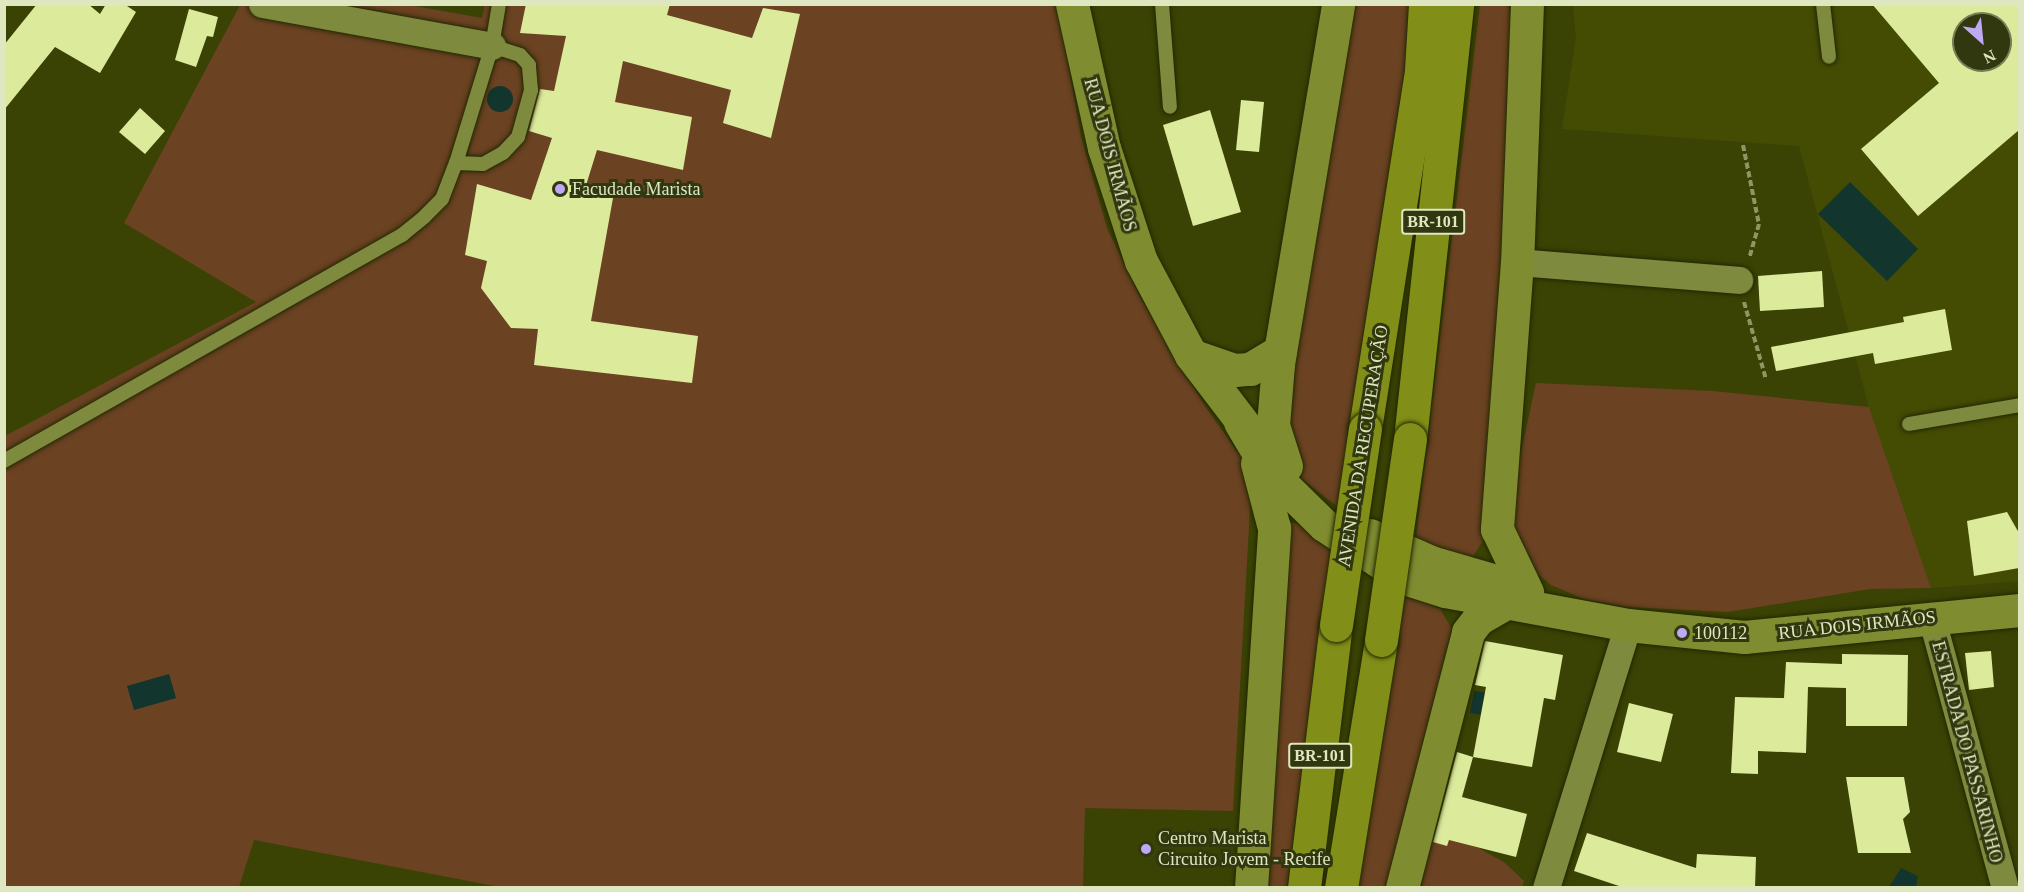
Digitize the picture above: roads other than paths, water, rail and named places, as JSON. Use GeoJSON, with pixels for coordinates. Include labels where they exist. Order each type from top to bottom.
{"type":"FeatureCollection","features":[{"type":"Feature","properties":{"kind":"highway","name":"AVENIDA DA RECUPERAÇÃO"},"geometry":{"type":"LineString","coordinates":[[1304,888],[1336,625],[1421,70],[1425,4]]}},
{"type":"Feature","properties":{"kind":"highway","name":"BR-101"},"geometry":{"type":"LineString","coordinates":[[1341,888],[1381,640],[1410,439],[1457,4]]}},
{"type":"Feature","properties":{"kind":"main road","name":"RUA DOIS IRMÃOS"},"geometry":{"type":"LineString","coordinates":[[1072,4],[1122,210],[1141,261],[1191,355],[1285,490],[1361,552],[1404,578],[1455,581],[1628,625],[1744,637],[1931,616],[2019,610]]}},
{"type":"Feature","properties":{"kind":"main road"},"geometry":{"type":"LineString","coordinates":[[1292,478],[1273,425],[1280,351],[1338,4]]}},
{"type":"Feature","properties":{"kind":"main road"},"geometry":{"type":"LineString","coordinates":[[1467,635],[1459,611],[1455,581],[1490,556],[1497,529],[1517,262],[1527,4]]}},
{"type":"Feature","properties":{"kind":"main road"},"geometry":{"type":"LineString","coordinates":[[1191,355],[1234,370],[1250,369],[1280,351]]}},
{"type":"Feature","properties":{"kind":"main road","name":"RUA DOIS IRMÃOS"},"geometry":{"type":"LineString","coordinates":[[1247,436],[1319,502],[1383,542],[1455,581]]}},
{"type":"Feature","properties":{"kind":"main road","name":"RUA DOIS IRMÃOS"},"geometry":{"type":"LineString","coordinates":[[1247,436],[1274,528]]}},
{"type":"Feature","properties":{"kind":"main road"},"geometry":{"type":"LineString","coordinates":[[1251,888],[1274,528],[1279,514],[1290,505],[1311,513]]}},
{"type":"Feature","properties":{"kind":"main road"},"geometry":{"type":"LineString","coordinates":[[1402,888],[1467,635],[1478,619],[1529,601],[1497,529]]}},
{"type":"Feature","properties":{"kind":"street"},"geometry":{"type":"LineString","coordinates":[[262,4],[492,46]]}},
{"type":"Feature","properties":{"kind":"street"},"geometry":{"type":"LineString","coordinates":[[1517,262],[1739,280]]}},
{"type":"Feature","properties":{"kind":"street","name":"ESTRADA DO PASSARINHO"},"geometry":{"type":"LineString","coordinates":[[1931,616],[2005,888]]}},
{"type":"Feature","properties":{"kind":"street"},"geometry":{"type":"LineString","coordinates":[[1546,888],[1628,625]]}},
{"type":"Feature","properties":{"kind":"lane"},"geometry":{"type":"LineString","coordinates":[[4,461],[402,235],[442,199],[456,163],[492,46],[499,4]]}},
{"type":"Feature","properties":{"kind":"lane"},"geometry":{"type":"LineString","coordinates":[[1162,4],[1170,107]]}},
{"type":"Feature","properties":{"kind":"lane"},"geometry":{"type":"LineString","coordinates":[[1823,4],[1829,57]]}},
{"type":"Feature","properties":{"kind":"lane"},"geometry":{"type":"LineString","coordinates":[[456,163],[483,164],[503,153],[518,137],[531,90],[529,65],[520,55],[492,46]]}},
{"type":"Feature","properties":{"kind":"lane"},"geometry":{"type":"LineString","coordinates":[[1909,424],[2019,405]]}},
{"type":"Feature","properties":{"kind":"water"},"geometry":{"type":"Polygon","coordinates":[[[500,86],[510,89],[513,99],[510,109],[500,112],[490,109],[487,99],[490,89],[500,86]]]}},
{"type":"Feature","properties":{"kind":"water"},"geometry":{"type":"Polygon","coordinates":[[[1850,182],[1918,249],[1887,281],[1818,214],[1850,182]]]}},
{"type":"Feature","properties":{"kind":"water"},"geometry":{"type":"Polygon","coordinates":[[[169,674],[176,698],[134,710],[127,686],[169,674]]]}},
{"type":"Feature","properties":{"kind":"water"},"geometry":{"type":"Polygon","coordinates":[[[1474,691],[1512,697],[1508,719],[1470,713],[1474,691]]]}},
{"type":"Feature","properties":{"kind":"water"},"geometry":{"type":"Polygon","coordinates":[[[1901,868],[1918,876],[1916,887],[1889,887],[1901,868]]]}},
{"type":"Feature","properties":{"kind":"place","name":"Facudade Marista"},"geometry":{"type":"Point","coordinates":[560,189]}},
{"type":"Feature","properties":{"kind":"place","name":"100112"},"geometry":{"type":"Point","coordinates":[1682,633]}},
{"type":"Feature","properties":{"kind":"place","name":"Centro Marista Circuito Jovem - Recife"},"geometry":{"type":"Point","coordinates":[1146,849]}}]}
